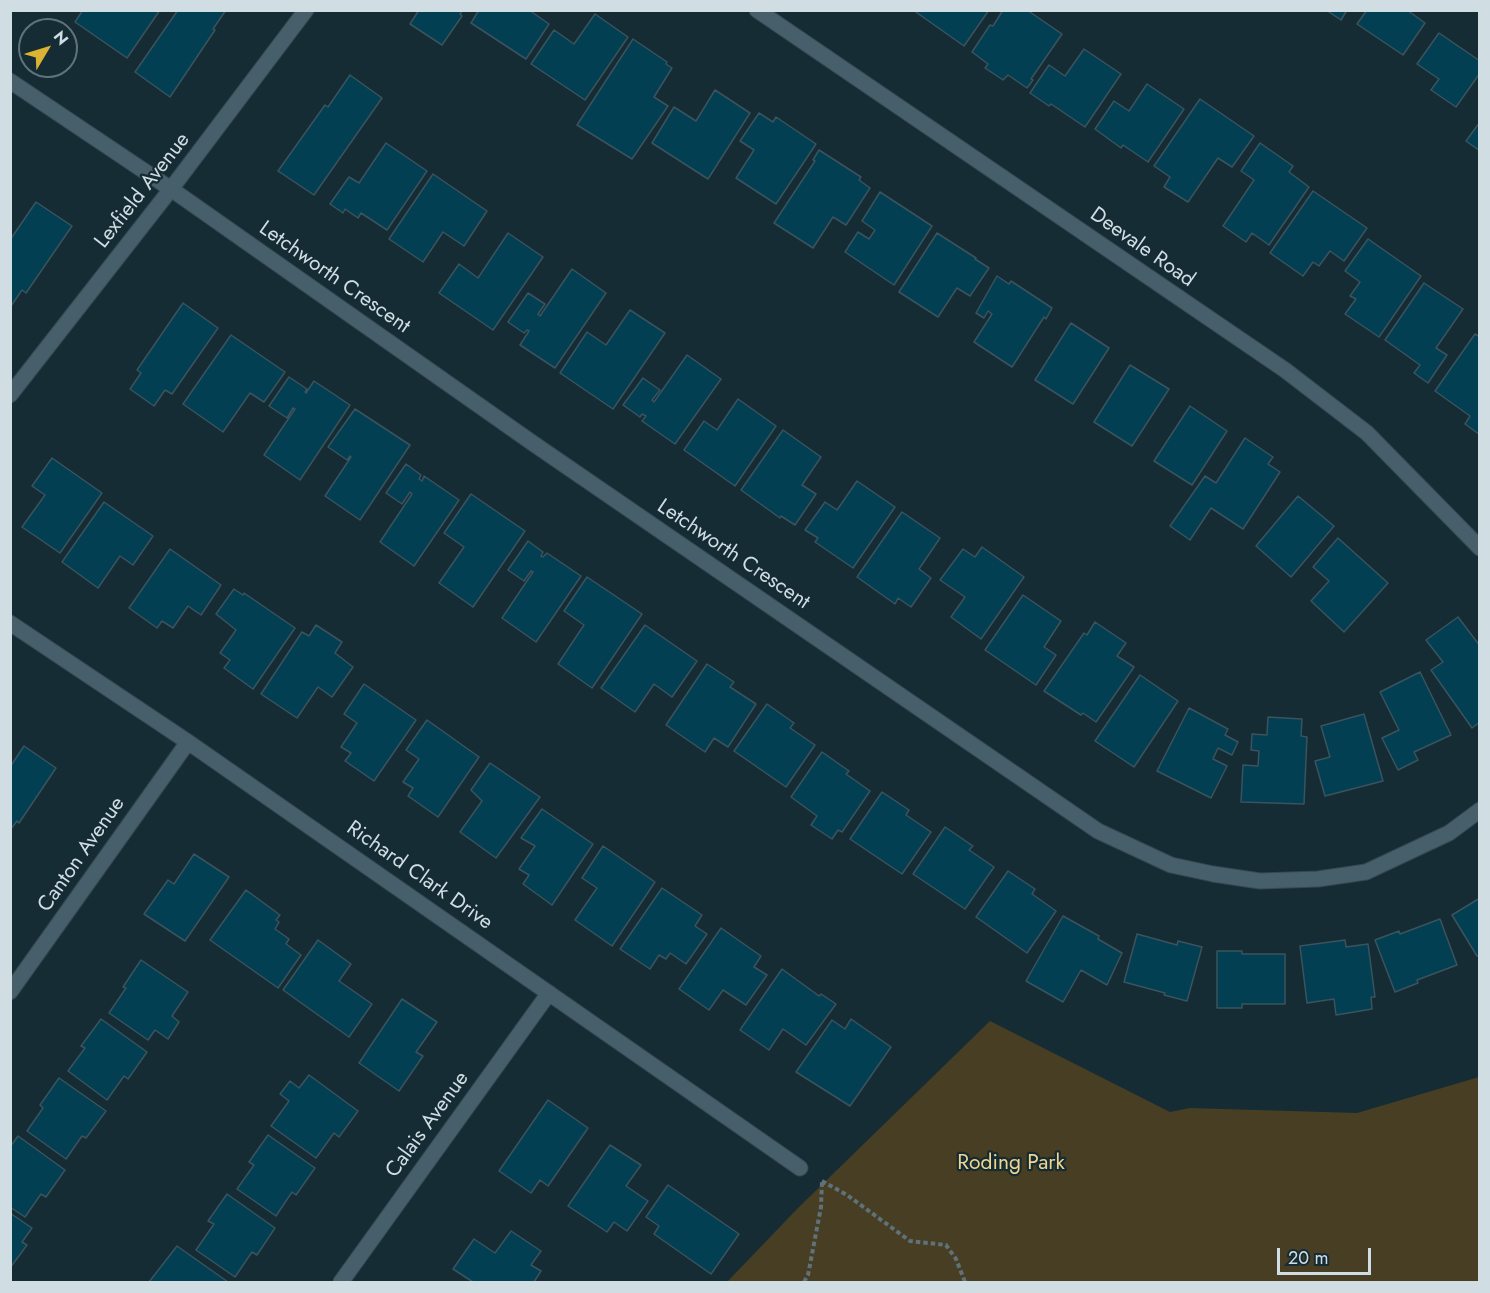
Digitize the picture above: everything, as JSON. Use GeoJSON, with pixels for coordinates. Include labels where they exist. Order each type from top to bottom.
{"type":"FeatureCollection","features":[{"type":"Feature","properties":{"kind":"street","name":"Lexfield Avenue"},"geometry":{"type":"LineString","coordinates":[[10,395],[171,189],[306,10]]}},
{"type":"Feature","properties":{"kind":"street","name":"Deevale Road"},"geometry":{"type":"LineString","coordinates":[[757,10],[1303,384],[1367,433],[1479,548]]}},
{"type":"Feature","properties":{"kind":"street","name":"Letchworth Crescent"},"geometry":{"type":"LineString","coordinates":[[10,81],[171,189],[534,444],[1098,831],[1171,865],[1260,881],[1318,879],[1366,872],[1449,833],[1479,810]]}},
{"type":"Feature","properties":{"kind":"street","name":"Richard Clark Drive"},"geometry":{"type":"LineString","coordinates":[[10,623],[188,742],[800,1168]]}},
{"type":"Feature","properties":{"kind":"street","name":"Canton Avenue"},"geometry":{"type":"LineString","coordinates":[[10,992],[188,742]]}},
{"type":"Feature","properties":{"kind":"street","name":"Calais Avenue"},"geometry":{"type":"LineString","coordinates":[[341,1282],[549,993]]}},
{"type":"Feature","properties":{"kind":"path"},"geometry":{"type":"LineString","coordinates":[[800,1168],[848,1195],[910,1241],[946,1245],[956,1259],[965,1282]]}},
{"type":"Feature","properties":{"kind":"path"},"geometry":{"type":"LineString","coordinates":[[804,1282],[817,1232],[822,1181]]}},
{"type":"Feature","properties":{"kind":"green space","name":"Roding Park"},"geometry":{"type":"Polygon","coordinates":[[[990,1021],[1170,1112],[1190,1108],[1357,1113],[1479,1077],[1479,1282],[727,1282],[798,1208],[990,1021]]]}},
{"type":"Feature","properties":{"kind":"building"},"geometry":{"type":"Polygon","coordinates":[[[83,10],[160,10],[127,58],[78,24],[78,18],[83,10]]]}},
{"type":"Feature","properties":{"kind":"building"},"geometry":{"type":"Polygon","coordinates":[[[178,10],[226,10],[170,97],[135,72],[178,10]]]}},
{"type":"Feature","properties":{"kind":"building"},"geometry":{"type":"Polygon","coordinates":[[[419,10],[463,10],[460,14],[462,16],[442,45],[410,24],[419,10]]]}},
{"type":"Feature","properties":{"kind":"building"},"geometry":{"type":"Polygon","coordinates":[[[479,10],[529,10],[549,24],[526,59],[471,23],[479,10]]]}},
{"type":"Feature","properties":{"kind":"building"},"geometry":{"type":"Polygon","coordinates":[[[913,10],[989,10],[964,46],[913,10]]]}},
{"type":"Feature","properties":{"kind":"building"},"geometry":{"type":"Polygon","coordinates":[[[1003,10],[1027,10],[1062,34],[1027,88],[1008,75],[1003,80],[985,68],[988,64],[972,52],[1003,10]]]}},
{"type":"Feature","properties":{"kind":"building"},"geometry":{"type":"Polygon","coordinates":[[[1326,10],[1347,10],[1341,20],[1326,10]]]}},
{"type":"Feature","properties":{"kind":"building"},"geometry":{"type":"Polygon","coordinates":[[[1367,10],[1407,10],[1425,23],[1403,55],[1357,24],[1367,10]]]}},
{"type":"Feature","properties":{"kind":"building"},"geometry":{"type":"Polygon","coordinates":[[[595,14],[628,37],[585,100],[531,64],[554,30],[574,44],[595,14]]]}},
{"type":"Feature","properties":{"kind":"building"},"geometry":{"type":"Polygon","coordinates":[[[1439,33],[1480,61],[1480,73],[1456,107],[1431,90],[1439,79],[1417,64],[1439,33]]]}},
{"type":"Feature","properties":{"kind":"building"},"geometry":{"type":"Polygon","coordinates":[[[633,39],[667,62],[666,64],[672,68],[654,97],[668,106],[632,159],[577,125],[633,39]]]}},
{"type":"Feature","properties":{"kind":"building"},"geometry":{"type":"Polygon","coordinates":[[[1084,49],[1121,74],[1085,127],[1030,93],[1049,65],[1065,76],[1084,49]]]}},
{"type":"Feature","properties":{"kind":"building"},"geometry":{"type":"Polygon","coordinates":[[[350,75],[382,98],[314,195],[278,171],[325,105],[328,107],[350,75]]]}},
{"type":"Feature","properties":{"kind":"building"},"geometry":{"type":"Polygon","coordinates":[[[1147,84],[1184,109],[1148,162],[1123,145],[1121,148],[1095,129],[1114,101],[1129,111],[1147,84]]]}},
{"type":"Feature","properties":{"kind":"building"},"geometry":{"type":"Polygon","coordinates":[[[715,90],[750,113],[708,179],[652,143],[674,107],[696,121],[715,90]]]}},
{"type":"Feature","properties":{"kind":"building"},"geometry":{"type":"Polygon","coordinates":[[[1200,99],[1254,136],[1232,167],[1218,158],[1188,202],[1164,187],[1170,177],[1154,166],[1200,99]]]}},
{"type":"Feature","properties":{"kind":"building"},"geometry":{"type":"Polygon","coordinates":[[[759,113],[773,122],[776,117],[816,144],[776,204],[736,178],[754,150],[740,141],[759,113]]]}},
{"type":"Feature","properties":{"kind":"building"},"geometry":{"type":"Polygon","coordinates":[[[1480,122],[1480,151],[1466,141],[1480,122]]]}},
{"type":"Feature","properties":{"kind":"building"},"geometry":{"type":"Polygon","coordinates":[[[386,143],[427,171],[387,230],[361,213],[358,218],[345,209],[343,213],[330,204],[349,177],[359,183],[386,143]]]}},
{"type":"Feature","properties":{"kind":"building"},"geometry":{"type":"Polygon","coordinates":[[[1260,143],[1293,166],[1289,172],[1309,187],[1269,245],[1252,233],[1246,242],[1223,226],[1254,180],[1241,171],[1260,143]]]}},
{"type":"Feature","properties":{"kind":"building"},"geometry":{"type":"Polygon","coordinates":[[[819,150],[861,177],[859,180],[870,188],[846,225],[833,217],[813,248],[774,223],[815,161],[813,160],[819,150]]]}},
{"type":"Feature","properties":{"kind":"building"},"geometry":{"type":"Polygon","coordinates":[[[433,174],[487,211],[464,246],[443,232],[423,262],[389,239],[433,174]]]}},
{"type":"Feature","properties":{"kind":"building"},"geometry":{"type":"Polygon","coordinates":[[[1313,191],[1367,228],[1344,261],[1330,251],[1319,266],[1313,262],[1303,276],[1270,253],[1313,191]]]}},
{"type":"Feature","properties":{"kind":"building"},"geometry":{"type":"Polygon","coordinates":[[[880,192],[932,226],[894,285],[845,252],[858,232],[869,239],[875,230],[862,221],[880,192]]]}},
{"type":"Feature","properties":{"kind":"building"},"geometry":{"type":"Polygon","coordinates":[[[36,202],[72,226],[26,293],[22,290],[11,306],[10,240],[36,202]]]}},
{"type":"Feature","properties":{"kind":"building"},"geometry":{"type":"Polygon","coordinates":[[[508,233],[543,257],[493,330],[439,293],[459,264],[478,278],[508,233]]]}},
{"type":"Feature","properties":{"kind":"building"},"geometry":{"type":"Polygon","coordinates":[[[937,233],[989,268],[970,296],[957,288],[938,317],[899,292],[937,233]]]}},
{"type":"Feature","properties":{"kind":"building"},"geometry":{"type":"Polygon","coordinates":[[[1368,239],[1421,276],[1379,337],[1345,314],[1356,299],[1350,296],[1360,282],[1345,271],[1368,239]]]}},
{"type":"Feature","properties":{"kind":"building"},"geometry":{"type":"Polygon","coordinates":[[[572,269],[606,293],[555,368],[520,345],[529,331],[524,333],[508,322],[528,293],[545,304],[538,314],[540,316],[572,269]]]}},
{"type":"Feature","properties":{"kind":"building"},"geometry":{"type":"Polygon","coordinates":[[[997,276],[1009,284],[1011,281],[1052,308],[1012,367],[974,342],[992,314],[988,311],[984,318],[976,313],[997,276]]]}},
{"type":"Feature","properties":{"kind":"building"},"geometry":{"type":"Polygon","coordinates":[[[1424,283],[1463,309],[1436,348],[1447,355],[1428,383],[1414,373],[1420,365],[1385,340],[1424,283]]]}},
{"type":"Feature","properties":{"kind":"building"},"geometry":{"type":"Polygon","coordinates":[[[183,303],[218,328],[172,394],[165,390],[154,406],[130,389],[141,373],[137,370],[183,303]]]}},
{"type":"Feature","properties":{"kind":"building"},"geometry":{"type":"Polygon","coordinates":[[[630,310],[665,333],[613,409],[560,373],[587,332],[606,345],[630,310]]]}},
{"type":"Feature","properties":{"kind":"building"},"geometry":{"type":"Polygon","coordinates":[[[1071,323],[1109,348],[1073,404],[1035,380],[1071,323]]]}},
{"type":"Feature","properties":{"kind":"building"},"geometry":{"type":"Polygon","coordinates":[[[1475,334],[1480,337],[1480,435],[1465,424],[1470,416],[1435,391],[1475,334]]]}},
{"type":"Feature","properties":{"kind":"building"},"geometry":{"type":"Polygon","coordinates":[[[231,335],[285,372],[264,402],[250,393],[223,432],[183,404],[231,335]]]}},
{"type":"Feature","properties":{"kind":"building"},"geometry":{"type":"Polygon","coordinates":[[[687,355],[721,379],[675,444],[642,421],[646,416],[642,414],[640,417],[623,405],[643,378],[660,390],[652,400],[654,402],[687,355]]]}},
{"type":"Feature","properties":{"kind":"building"},"geometry":{"type":"Polygon","coordinates":[[[1130,365],[1169,389],[1132,446],[1094,422],[1130,365]]]}},
{"type":"Feature","properties":{"kind":"building"},"geometry":{"type":"Polygon","coordinates":[[[289,377],[307,389],[306,393],[314,381],[350,405],[300,480],[264,455],[295,409],[293,408],[287,418],[269,406],[289,377]]]}},
{"type":"Feature","properties":{"kind":"building"},"geometry":{"type":"Polygon","coordinates":[[[738,399],[776,426],[735,486],[684,450],[704,421],[717,430],[738,399]]]}},
{"type":"Feature","properties":{"kind":"building"},"geometry":{"type":"Polygon","coordinates":[[[1190,406],[1227,431],[1192,485],[1154,461],[1190,406]]]}},
{"type":"Feature","properties":{"kind":"building"},"geometry":{"type":"Polygon","coordinates":[[[355,409],[410,445],[360,520],[325,496],[351,457],[347,460],[328,447],[355,409]]]}},
{"type":"Feature","properties":{"kind":"building"},"geometry":{"type":"Polygon","coordinates":[[[783,430],[821,457],[802,485],[816,494],[795,525],[781,516],[780,518],[741,490],[783,430]]]}},
{"type":"Feature","properties":{"kind":"building"},"geometry":{"type":"Polygon","coordinates":[[[1245,438],[1273,457],[1268,464],[1280,472],[1243,529],[1211,508],[1190,540],[1170,526],[1205,476],[1216,483],[1245,438]]]}},
{"type":"Feature","properties":{"kind":"building"},"geometry":{"type":"Polygon","coordinates":[[[52,458],[102,493],[60,553],[22,527],[45,495],[32,486],[52,458]]]}},
{"type":"Feature","properties":{"kind":"building"},"geometry":{"type":"Polygon","coordinates":[[[406,464],[421,475],[419,479],[422,481],[424,476],[459,500],[414,566],[380,542],[412,494],[410,492],[402,504],[386,493],[406,464]]]}},
{"type":"Feature","properties":{"kind":"building"},"geometry":{"type":"Polygon","coordinates":[[[857,481],[895,507],[853,568],[815,542],[818,538],[805,530],[825,502],[837,510],[857,481]]]}},
{"type":"Feature","properties":{"kind":"building"},"geometry":{"type":"Polygon","coordinates":[[[471,494],[525,531],[473,607],[439,583],[464,547],[444,533],[471,494]]]}},
{"type":"Feature","properties":{"kind":"building"},"geometry":{"type":"Polygon","coordinates":[[[1298,496],[1334,526],[1291,577],[1256,546],[1298,496]]]}},
{"type":"Feature","properties":{"kind":"building"},"geometry":{"type":"Polygon","coordinates":[[[104,502],[153,536],[133,565],[120,556],[98,588],[62,562],[104,502]]]}},
{"type":"Feature","properties":{"kind":"building"},"geometry":{"type":"Polygon","coordinates":[[[902,512],[940,538],[919,569],[931,578],[911,607],[898,598],[895,604],[857,577],[902,512]]]}},
{"type":"Feature","properties":{"kind":"building"},"geometry":{"type":"Polygon","coordinates":[[[1338,538],[1388,583],[1344,632],[1311,601],[1329,581],[1313,567],[1338,538]]]}},
{"type":"Feature","properties":{"kind":"building"},"geometry":{"type":"Polygon","coordinates":[[[528,541],[543,552],[541,556],[547,553],[581,576],[536,642],[502,618],[533,572],[531,571],[524,581],[508,570],[528,541]]]}},
{"type":"Feature","properties":{"kind":"building"},"geometry":{"type":"Polygon","coordinates":[[[982,547],[1024,577],[981,639],[951,617],[965,597],[940,580],[963,549],[975,557],[982,547]]]}},
{"type":"Feature","properties":{"kind":"building"},"geometry":{"type":"Polygon","coordinates":[[[170,549],[221,585],[201,615],[188,606],[173,628],[162,621],[157,628],[129,608],[170,549]]]}},
{"type":"Feature","properties":{"kind":"building"},"geometry":{"type":"Polygon","coordinates":[[[587,577],[642,614],[592,688],[558,664],[584,625],[564,611],[587,577]]]}},
{"type":"Feature","properties":{"kind":"building"},"geometry":{"type":"Polygon","coordinates":[[[234,589],[243,595],[244,593],[295,628],[253,689],[224,668],[230,660],[220,653],[236,630],[216,614],[234,589]]]}},
{"type":"Feature","properties":{"kind":"building"},"geometry":{"type":"Polygon","coordinates":[[[1023,595],[1061,621],[1044,647],[1056,655],[1036,685],[985,650],[1023,595]]]}},
{"type":"Feature","properties":{"kind":"building"},"geometry":{"type":"Polygon","coordinates":[[[1458,617],[1480,646],[1480,722],[1472,728],[1431,670],[1443,662],[1426,640],[1458,617]]]}},
{"type":"Feature","properties":{"kind":"building"},"geometry":{"type":"Polygon","coordinates":[[[1095,622],[1126,643],[1117,656],[1134,667],[1096,722],[1044,691],[1084,633],[1087,635],[1095,622]]]}},
{"type":"Feature","properties":{"kind":"building"},"geometry":{"type":"Polygon","coordinates":[[[316,625],[342,642],[335,653],[353,667],[332,697],[318,687],[297,718],[261,694],[302,632],[309,636],[316,625]]]}},
{"type":"Feature","properties":{"kind":"building"},"geometry":{"type":"Polygon","coordinates":[[[645,625],[697,661],[672,697],[654,684],[635,712],[601,688],[645,625]]]}},
{"type":"Feature","properties":{"kind":"building"},"geometry":{"type":"Polygon","coordinates":[[[707,664],[734,682],[730,687],[756,704],[728,747],[714,738],[705,752],[666,725],[707,664]]]}},
{"type":"Feature","properties":{"kind":"building"},"geometry":{"type":"Polygon","coordinates":[[[1420,672],[1451,735],[1414,752],[1418,760],[1398,770],[1382,738],[1399,730],[1380,692],[1420,672]]]}},
{"type":"Feature","properties":{"kind":"building"},"geometry":{"type":"Polygon","coordinates":[[[1140,675],[1178,701],[1134,767],[1095,741],[1140,675]]]}},
{"type":"Feature","properties":{"kind":"building"},"geometry":{"type":"Polygon","coordinates":[[[364,684],[416,720],[374,781],[345,761],[351,753],[341,747],[357,723],[344,714],[364,684]]]}},
{"type":"Feature","properties":{"kind":"building"},"geometry":{"type":"Polygon","coordinates":[[[767,704],[794,723],[790,728],[815,745],[786,787],[734,751],[767,704]]]}},
{"type":"Feature","properties":{"kind":"building"},"geometry":{"type":"Polygon","coordinates":[[[1189,708],[1228,729],[1225,735],[1238,742],[1232,755],[1218,748],[1213,759],[1227,766],[1211,798],[1157,771],[1189,708]]]}},
{"type":"Feature","properties":{"kind":"building"},"geometry":{"type":"Polygon","coordinates":[[[1364,714],[1383,781],[1325,796],[1315,761],[1330,757],[1321,726],[1364,714]]]}},
{"type":"Feature","properties":{"kind":"building"},"geometry":{"type":"Polygon","coordinates":[[[1268,717],[1302,719],[1301,736],[1307,737],[1304,804],[1241,802],[1243,765],[1258,766],[1259,751],[1251,750],[1252,734],[1267,735],[1268,717]]]}},
{"type":"Feature","properties":{"kind":"building"},"geometry":{"type":"Polygon","coordinates":[[[427,720],[479,757],[438,817],[408,796],[413,788],[403,782],[419,759],[406,750],[427,720]]]}},
{"type":"Feature","properties":{"kind":"building"},"geometry":{"type":"Polygon","coordinates":[[[24,746],[56,768],[19,823],[17,821],[10,830],[10,767],[24,746]]]}},
{"type":"Feature","properties":{"kind":"building"},"geometry":{"type":"Polygon","coordinates":[[[822,752],[849,771],[846,774],[870,791],[842,832],[838,830],[832,839],[811,825],[817,816],[791,797],[822,752]]]}},
{"type":"Feature","properties":{"kind":"building"},"geometry":{"type":"Polygon","coordinates":[[[490,763],[540,797],[496,858],[460,832],[482,801],[471,790],[490,763]]]}},
{"type":"Feature","properties":{"kind":"building"},"geometry":{"type":"Polygon","coordinates":[[[882,792],[909,810],[906,815],[931,832],[902,874],[850,839],[882,792]]]}},
{"type":"Feature","properties":{"kind":"building"},"geometry":{"type":"Polygon","coordinates":[[[542,809],[593,844],[552,905],[523,884],[529,875],[519,869],[535,846],[521,838],[542,809]]]}},
{"type":"Feature","properties":{"kind":"building"},"geometry":{"type":"Polygon","coordinates":[[[945,827],[973,846],[969,850],[994,867],[965,909],[913,874],[945,827]]]}},
{"type":"Feature","properties":{"kind":"building"},"geometry":{"type":"Polygon","coordinates":[[[603,846],[655,882],[612,946],[575,920],[597,888],[582,878],[603,846]]]}},
{"type":"Feature","properties":{"kind":"building"},"geometry":{"type":"Polygon","coordinates":[[[194,854],[229,877],[185,941],[144,914],[168,880],[174,884],[194,854]]]}},
{"type":"Feature","properties":{"kind":"building"},"geometry":{"type":"Polygon","coordinates":[[[1008,871],[1035,889],[1032,894],[1056,911],[1027,953],[976,917],[1008,871]]]}},
{"type":"Feature","properties":{"kind":"building"},"geometry":{"type":"Polygon","coordinates":[[[662,888],[702,915],[695,926],[707,934],[686,964],[670,953],[666,959],[659,955],[650,969],[620,949],[662,888]]]}},
{"type":"Feature","properties":{"kind":"building"},"geometry":{"type":"Polygon","coordinates":[[[246,890],[280,915],[276,920],[279,922],[275,929],[289,939],[286,944],[301,955],[278,988],[210,940],[246,890]]]}},
{"type":"Feature","properties":{"kind":"building"},"geometry":{"type":"Polygon","coordinates":[[[1480,898],[1480,955],[1477,956],[1452,915],[1480,898]]]}},
{"type":"Feature","properties":{"kind":"building"},"geometry":{"type":"Polygon","coordinates":[[[1063,916],[1099,936],[1098,939],[1122,953],[1107,985],[1081,970],[1063,1002],[1026,981],[1063,916]]]}},
{"type":"Feature","properties":{"kind":"building"},"geometry":{"type":"Polygon","coordinates":[[[1440,919],[1457,965],[1417,980],[1418,983],[1395,992],[1375,940],[1399,931],[1400,934],[1440,919]]]}},
{"type":"Feature","properties":{"kind":"building"},"geometry":{"type":"Polygon","coordinates":[[[721,928],[761,956],[754,967],[767,975],[746,1005],[723,990],[709,1010],[679,989],[721,928]]]}},
{"type":"Feature","properties":{"kind":"building"},"geometry":{"type":"Polygon","coordinates":[[[1137,934],[1177,945],[1178,941],[1202,947],[1187,1001],[1124,982],[1137,934]]]}},
{"type":"Feature","properties":{"kind":"building"},"geometry":{"type":"Polygon","coordinates":[[[318,940],[351,964],[339,981],[372,1004],[349,1037],[283,990],[318,940]]]}},
{"type":"Feature","properties":{"kind":"building"},"geometry":{"type":"Polygon","coordinates":[[[1345,940],[1346,947],[1368,944],[1375,997],[1371,997],[1372,1009],[1336,1015],[1334,999],[1307,1003],[1300,946],[1345,940]]]}},
{"type":"Feature","properties":{"kind":"building"},"geometry":{"type":"Polygon","coordinates":[[[1217,951],[1242,951],[1242,954],[1285,954],[1285,1004],[1242,1004],[1242,1008],[1217,1008],[1217,951]]]}},
{"type":"Feature","properties":{"kind":"building"},"geometry":{"type":"Polygon","coordinates":[[[141,960],[188,992],[172,1016],[179,1022],[168,1039],[155,1030],[148,1040],[109,1013],[141,960]]]}},
{"type":"Feature","properties":{"kind":"building"},"geometry":{"type":"Polygon","coordinates":[[[782,969],[819,996],[821,994],[836,1004],[806,1045],[783,1029],[769,1050],[740,1030],[782,969]]]}},
{"type":"Feature","properties":{"kind":"building"},"geometry":{"type":"Polygon","coordinates":[[[402,999],[437,1022],[416,1052],[423,1056],[399,1091],[359,1063],[402,999]]]}},
{"type":"Feature","properties":{"kind":"building"},"geometry":{"type":"Polygon","coordinates":[[[101,1019],[147,1052],[128,1079],[124,1076],[107,1100],[68,1071],[85,1048],[81,1046],[101,1019]]]}},
{"type":"Feature","properties":{"kind":"building"},"geometry":{"type":"Polygon","coordinates":[[[851,1019],[891,1047],[850,1106],[796,1072],[832,1020],[845,1029],[851,1019]]]}},
{"type":"Feature","properties":{"kind":"building"},"geometry":{"type":"Polygon","coordinates":[[[309,1075],[358,1111],[339,1137],[334,1133],[316,1158],[271,1126],[289,1101],[280,1094],[290,1081],[299,1088],[309,1075]]]}},
{"type":"Feature","properties":{"kind":"building"},"geometry":{"type":"Polygon","coordinates":[[[59,1078],[106,1111],[86,1138],[82,1136],[66,1159],[27,1131],[43,1108],[40,1105],[59,1078]]]}},
{"type":"Feature","properties":{"kind":"building"},"geometry":{"type":"Polygon","coordinates":[[[548,1100],[588,1128],[548,1186],[540,1180],[531,1193],[499,1171],[548,1100]]]}},
{"type":"Feature","properties":{"kind":"building"},"geometry":{"type":"Polygon","coordinates":[[[268,1135],[315,1168],[296,1195],[292,1192],[276,1216],[237,1189],[254,1165],[249,1162],[268,1135]]]}},
{"type":"Feature","properties":{"kind":"building"},"geometry":{"type":"Polygon","coordinates":[[[18,1136],[65,1170],[46,1197],[41,1194],[25,1217],[10,1207],[10,1147],[18,1136]]]}},
{"type":"Feature","properties":{"kind":"building"},"geometry":{"type":"Polygon","coordinates":[[[610,1145],[641,1165],[626,1186],[648,1201],[627,1231],[614,1222],[607,1232],[568,1206],[610,1145]]]}},
{"type":"Feature","properties":{"kind":"building"},"geometry":{"type":"Polygon","coordinates":[[[668,1185],[739,1234],[711,1274],[654,1234],[659,1226],[646,1217],[668,1185]]]}},
{"type":"Feature","properties":{"kind":"building"},"geometry":{"type":"Polygon","coordinates":[[[227,1194],[275,1228],[257,1255],[252,1252],[235,1277],[196,1250],[214,1224],[208,1221],[227,1194]]]}},
{"type":"Feature","properties":{"kind":"building"},"geometry":{"type":"Polygon","coordinates":[[[10,1213],[32,1228],[22,1242],[27,1245],[10,1268],[10,1213]]]}},
{"type":"Feature","properties":{"kind":"building"},"geometry":{"type":"Polygon","coordinates":[[[511,1231],[541,1251],[531,1265],[541,1271],[534,1282],[473,1282],[453,1269],[474,1239],[495,1253],[511,1231]]]}},
{"type":"Feature","properties":{"kind":"building"},"geometry":{"type":"Polygon","coordinates":[[[177,1246],[228,1282],[149,1282],[177,1246]]]}}]}
